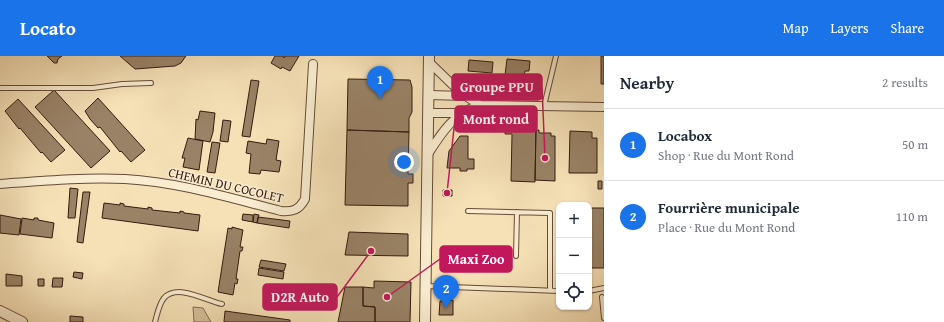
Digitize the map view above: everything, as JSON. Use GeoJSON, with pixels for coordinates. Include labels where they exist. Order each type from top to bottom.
{"type":"FeatureCollection","features":[{"type":"Feature","properties":{"kind":"street"},"geometry":{"type":"LineString","coordinates":[[429,62],[465,96],[480,105]]}},
{"type":"Feature","properties":{"kind":"street"},"geometry":{"type":"LineString","coordinates":[[424,322],[429,62]]}},
{"type":"Feature","properties":{"kind":"street","name":"CHEMIN DU COCOLET"},"geometry":{"type":"LineString","coordinates":[[0,184],[79,179],[126,179],[201,190],[263,202],[290,212],[297,210],[302,206],[305,199],[313,64]]}},
{"type":"Feature","properties":{"kind":"street"},"geometry":{"type":"LineString","coordinates":[[429,95],[465,96]]}},
{"type":"Feature","properties":{"kind":"street"},"geometry":{"type":"LineString","coordinates":[[428,154],[445,129],[462,113],[480,105],[604,107]]}},
{"type":"Feature","properties":{"kind":"street"},"geometry":{"type":"LineString","coordinates":[[428,114],[462,113]]}},
{"type":"Feature","properties":{"kind":"street"},"geometry":{"type":"LineString","coordinates":[[1,312],[14,322]]}},
{"type":"Feature","properties":{"kind":"street"},"geometry":{"type":"LineString","coordinates":[[1,312],[22,322]]}},
{"type":"Feature","properties":{"kind":"lane"},"geometry":{"type":"LineString","coordinates":[[543,106],[556,56]]}},
{"type":"Feature","properties":{"kind":"lane"},"geometry":{"type":"LineString","coordinates":[[0,88],[92,88],[122,84],[151,83]]}},
{"type":"Feature","properties":{"kind":"lane"},"geometry":{"type":"LineString","coordinates":[[468,211],[550,212],[550,290]]}},
{"type":"Feature","properties":{"kind":"lane"},"geometry":{"type":"LineString","coordinates":[[516,256],[517,212]]}},
{"type":"Feature","properties":{"kind":"lane"},"geometry":{"type":"LineString","coordinates":[[425,286],[556,290]]}},
{"type":"Feature","properties":{"kind":"lane"},"geometry":{"type":"LineString","coordinates":[[592,290],[604,288]]}},
{"type":"Feature","properties":{"kind":"lane"},"geometry":{"type":"LineString","coordinates":[[155,322],[162,301],[174,293],[185,293],[222,304]]}},
{"type":"Feature","properties":{"kind":"lane"},"geometry":{"type":"LineString","coordinates":[[602,297],[603,320]]}},
{"type":"Feature","properties":{"kind":"shaded area"},"geometry":{"type":"Polygon","coordinates":[[[193,307],[203,308],[211,322],[194,322],[193,307]]]}},
{"type":"Feature","properties":{"kind":"building"},"geometry":{"type":"Polygon","coordinates":[[[47,56],[62,56],[58,59],[57,63],[54,63],[47,56]]]}},
{"type":"Feature","properties":{"kind":"building"},"geometry":{"type":"Polygon","coordinates":[[[120,56],[186,56],[181,63],[175,66],[135,69],[120,56]]]}},
{"type":"Feature","properties":{"kind":"building"},"geometry":{"type":"Polygon","coordinates":[[[275,56],[283,56],[284,58],[285,56],[299,56],[290,71],[282,67],[281,69],[271,63],[275,56]]]}},
{"type":"Feature","properties":{"kind":"building"},"geometry":{"type":"Polygon","coordinates":[[[601,56],[604,56],[604,84],[601,84],[601,56]]]}},
{"type":"Feature","properties":{"kind":"building"},"geometry":{"type":"Polygon","coordinates":[[[507,59],[530,61],[529,71],[525,71],[524,77],[505,75],[507,59]]]}},
{"type":"Feature","properties":{"kind":"building"},"geometry":{"type":"Polygon","coordinates":[[[469,60],[493,62],[492,73],[468,71],[469,60]]]}},
{"type":"Feature","properties":{"kind":"building"},"geometry":{"type":"Polygon","coordinates":[[[348,79],[410,80],[412,87],[412,112],[409,118],[409,132],[347,130],[348,79]]]}},
{"type":"Feature","properties":{"kind":"building"},"geometry":{"type":"Polygon","coordinates":[[[251,80],[259,81],[250,137],[242,136],[251,80]]]}},
{"type":"Feature","properties":{"kind":"building"},"geometry":{"type":"Polygon","coordinates":[[[54,90],[110,151],[91,168],[35,107],[54,90]]]}},
{"type":"Feature","properties":{"kind":"building"},"geometry":{"type":"Polygon","coordinates":[[[98,98],[145,150],[131,162],[121,151],[120,152],[100,127],[98,128],[85,111],[98,98]]]}},
{"type":"Feature","properties":{"kind":"building"},"geometry":{"type":"Polygon","coordinates":[[[18,99],[65,150],[51,162],[42,152],[41,153],[20,128],[19,129],[5,111],[18,99]]]}},
{"type":"Feature","properties":{"kind":"building"},"geometry":{"type":"Polygon","coordinates":[[[200,111],[215,113],[213,132],[210,142],[195,139],[196,119],[198,120],[200,111]]]}},
{"type":"Feature","properties":{"kind":"building"},"geometry":{"type":"Polygon","coordinates":[[[223,120],[231,121],[228,142],[220,141],[223,120]]]}},
{"type":"Feature","properties":{"kind":"building"},"geometry":{"type":"Polygon","coordinates":[[[514,120],[519,120],[519,123],[536,123],[535,182],[511,181],[512,134],[505,134],[506,122],[514,122],[514,120]]]}},
{"type":"Feature","properties":{"kind":"building"},"geometry":{"type":"Polygon","coordinates":[[[347,130],[409,132],[408,174],[413,174],[413,183],[408,183],[408,206],[345,205],[347,130]]]}},
{"type":"Feature","properties":{"kind":"building"},"geometry":{"type":"Polygon","coordinates":[[[536,130],[539,130],[539,133],[551,133],[551,136],[555,136],[555,181],[535,180],[536,130]]]}},
{"type":"Feature","properties":{"kind":"building"},"geometry":{"type":"Polygon","coordinates":[[[570,131],[592,132],[592,138],[597,138],[597,173],[569,173],[570,131]]]}},
{"type":"Feature","properties":{"kind":"building"},"geometry":{"type":"Polygon","coordinates":[[[460,136],[468,136],[468,159],[474,159],[474,169],[460,171],[460,168],[447,168],[449,151],[460,136]]]}},
{"type":"Feature","properties":{"kind":"building"},"geometry":{"type":"Polygon","coordinates":[[[188,138],[203,141],[199,170],[183,167],[185,158],[182,158],[188,138]]]}},
{"type":"Feature","properties":{"kind":"building"},"geometry":{"type":"Polygon","coordinates":[[[267,139],[279,141],[276,160],[281,161],[279,172],[261,170],[260,174],[249,173],[251,154],[246,153],[248,141],[266,144],[267,139]]]}},
{"type":"Feature","properties":{"kind":"building"},"geometry":{"type":"Polygon","coordinates":[[[212,142],[220,143],[215,173],[207,172],[212,142]]]}},
{"type":"Feature","properties":{"kind":"building"},"geometry":{"type":"Polygon","coordinates":[[[598,181],[602,181],[602,189],[598,189],[598,181]]]}},
{"type":"Feature","properties":{"kind":"building"},"geometry":{"type":"Polygon","coordinates":[[[70,188],[78,189],[75,218],[68,218],[70,188]]]}},
{"type":"Feature","properties":{"kind":"building"},"geometry":{"type":"Polygon","coordinates":[[[443,190],[452,190],[452,196],[443,196],[443,190]]]}},
{"type":"Feature","properties":{"kind":"building"},"geometry":{"type":"Polygon","coordinates":[[[83,192],[90,192],[83,243],[77,242],[83,192]]]}},
{"type":"Feature","properties":{"kind":"building"},"geometry":{"type":"Polygon","coordinates":[[[104,203],[120,205],[120,203],[124,204],[124,206],[148,209],[148,207],[152,208],[152,210],[180,213],[180,211],[200,215],[198,231],[102,218],[104,203]]]}},
{"type":"Feature","properties":{"kind":"building"},"geometry":{"type":"Polygon","coordinates":[[[592,208],[604,208],[604,268],[592,268],[592,208]]]}},
{"type":"Feature","properties":{"kind":"building"},"geometry":{"type":"Polygon","coordinates":[[[243,214],[253,215],[253,222],[242,220],[243,214]]]}},
{"type":"Feature","properties":{"kind":"building"},"geometry":{"type":"Polygon","coordinates":[[[254,214],[259,215],[257,223],[253,222],[254,214]]]}},
{"type":"Feature","properties":{"kind":"building"},"geometry":{"type":"Polygon","coordinates":[[[0,215],[21,219],[19,235],[0,233],[0,215]]]}},
{"type":"Feature","properties":{"kind":"building"},"geometry":{"type":"Polygon","coordinates":[[[258,217],[290,221],[289,228],[257,223],[258,217]]]}},
{"type":"Feature","properties":{"kind":"building"},"geometry":{"type":"Polygon","coordinates":[[[22,218],[34,220],[34,218],[38,218],[38,220],[54,223],[52,238],[20,234],[22,218]]]}},
{"type":"Feature","properties":{"kind":"building"},"geometry":{"type":"Polygon","coordinates":[[[232,227],[243,230],[240,247],[243,247],[242,251],[240,251],[236,279],[238,279],[237,284],[235,283],[233,295],[218,292],[228,228],[232,229],[232,227]]]}},
{"type":"Feature","properties":{"kind":"building"},"geometry":{"type":"Polygon","coordinates":[[[349,232],[408,234],[408,256],[345,255],[349,232]]]}},
{"type":"Feature","properties":{"kind":"building"},"geometry":{"type":"Polygon","coordinates":[[[261,260],[286,264],[284,271],[259,267],[261,260]]]}},
{"type":"Feature","properties":{"kind":"building"},"geometry":{"type":"Polygon","coordinates":[[[259,268],[284,272],[283,279],[258,275],[259,268]]]}},
{"type":"Feature","properties":{"kind":"building"},"geometry":{"type":"Polygon","coordinates":[[[74,272],[83,273],[82,279],[73,277],[74,272]]]}},
{"type":"Feature","properties":{"kind":"building"},"geometry":{"type":"Polygon","coordinates":[[[6,274],[22,276],[22,286],[6,286],[6,274]]]}},
{"type":"Feature","properties":{"kind":"building"},"geometry":{"type":"Polygon","coordinates":[[[53,278],[63,278],[62,287],[52,287],[53,278]]]}},
{"type":"Feature","properties":{"kind":"building"},"geometry":{"type":"Polygon","coordinates":[[[38,279],[44,279],[44,286],[38,286],[38,279]]]}},
{"type":"Feature","properties":{"kind":"building"},"geometry":{"type":"Polygon","coordinates":[[[374,281],[411,282],[410,322],[375,322],[375,307],[363,306],[363,287],[374,288],[374,281]]]}},
{"type":"Feature","properties":{"kind":"building"},"geometry":{"type":"Polygon","coordinates":[[[345,287],[363,287],[363,306],[375,307],[375,322],[338,322],[345,287]]]}},
{"type":"Feature","properties":{"kind":"building"},"geometry":{"type":"Polygon","coordinates":[[[453,300],[453,315],[439,315],[440,301],[453,300]]]}},
{"type":"Feature","properties":{"kind":"building"},"geometry":{"type":"Polygon","coordinates":[[[225,311],[290,320],[290,322],[224,322],[225,311]]]}},
{"type":"Feature","properties":{"kind":"building"},"geometry":{"type":"Polygon","coordinates":[[[70,316],[83,317],[83,322],[70,322],[70,316]]]}},
{"type":"Feature","properties":{"kind":"place","name":"Locabox"},"geometry":{"type":"Point","coordinates":[380,99]}},
{"type":"Feature","properties":{"kind":"place","name":"Groupe PPU"},"geometry":{"type":"Point","coordinates":[545,158]}},
{"type":"Feature","properties":{"kind":"place","name":"Mont rond"},"geometry":{"type":"Point","coordinates":[447,193]}},
{"type":"Feature","properties":{"kind":"place","name":"D2R Auto"},"geometry":{"type":"Point","coordinates":[371,251]}},
{"type":"Feature","properties":{"kind":"place","name":"Maxi Zoo"},"geometry":{"type":"Point","coordinates":[387,297]}},
{"type":"Feature","properties":{"kind":"place","name":"Fourrière municipale"},"geometry":{"type":"Point","coordinates":[446,308]}}]}
